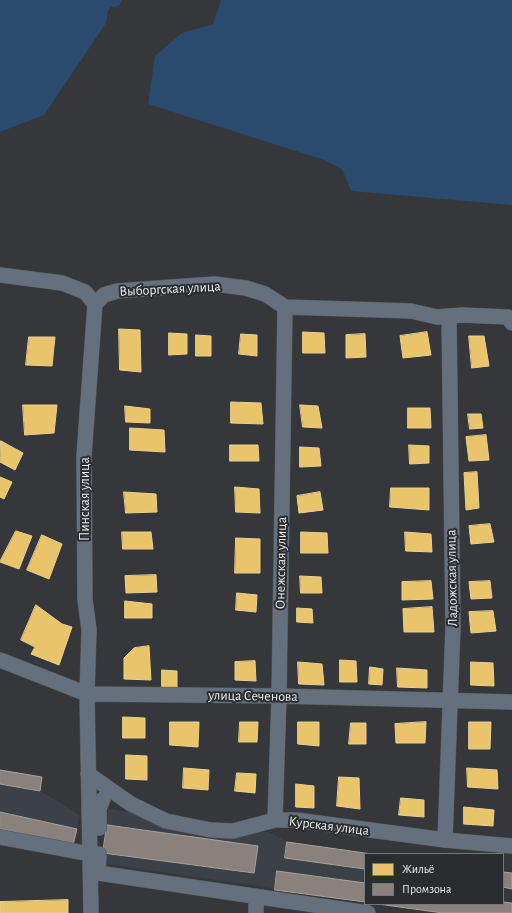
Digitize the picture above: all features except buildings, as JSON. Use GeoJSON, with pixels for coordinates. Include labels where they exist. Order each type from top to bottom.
{"type":"FeatureCollection","features":[{"type":"Feature","properties":{"kind":"street"},"geometry":{"type":"LineString","coordinates":[[0,275],[62,283],[85,292],[95,304]]}},
{"type":"Feature","properties":{"kind":"street","name":"Выборгская улица"},"geometry":{"type":"LineString","coordinates":[[95,304],[104,295],[117,291],[214,284],[246,288],[265,294],[285,307]]}},
{"type":"Feature","properties":{"kind":"street","name":"Пинская улица"},"geometry":{"type":"LineString","coordinates":[[91,913],[87,694],[89,630],[85,599],[84,456],[95,304]]}},
{"type":"Feature","properties":{"kind":"street"},"geometry":{"type":"LineString","coordinates":[[285,307],[411,311],[438,317],[508,317],[512,323]]}},
{"type":"Feature","properties":{"kind":"street","name":"Онежская улица"},"geometry":{"type":"LineString","coordinates":[[275,820],[279,696],[285,307]]}},
{"type":"Feature","properties":{"kind":"street","name":"Ладожская улица"},"geometry":{"type":"LineString","coordinates":[[445,840],[453,627],[449,316]]}},
{"type":"Feature","properties":{"kind":"street","name":"улица Сеченова"},"geometry":{"type":"LineString","coordinates":[[0,660],[87,694],[279,696],[512,702]]}},
{"type":"Feature","properties":{"kind":"street","name":"Курская улица"},"geometry":{"type":"LineString","coordinates":[[88,774],[131,804],[166,821],[211,830],[233,831],[275,820],[296,820],[445,840],[512,846]]}},
{"type":"Feature","properties":{"kind":"street"},"geometry":{"type":"LineString","coordinates":[[103,799],[99,809],[98,873],[368,913]]}},
{"type":"Feature","properties":{"kind":"street"},"geometry":{"type":"LineString","coordinates":[[0,837],[90,854]]}},
{"type":"Feature","properties":{"kind":"street"},"geometry":{"type":"LineString","coordinates":[[256,896],[256,913]]}},
{"type":"Feature","properties":{"kind":"shaded area"},"geometry":{"type":"Polygon","coordinates":[[[0,0],[122,0],[119,6],[111,7],[108,11],[106,23],[44,115],[0,132],[0,0]]]}},
{"type":"Feature","properties":{"kind":"shaded area"},"geometry":{"type":"Polygon","coordinates":[[[221,0],[512,0],[512,205],[351,191],[342,169],[324,160],[148,104],[155,56],[182,33],[213,24],[221,0]]]}},
{"type":"Feature","properties":{"kind":"shaded area"},"geometry":{"type":"Polygon","coordinates":[[[0,770],[42,777],[40,791],[80,815],[73,845],[0,829],[0,770]]]}},
{"type":"Feature","properties":{"kind":"shaded area"},"geometry":{"type":"Polygon","coordinates":[[[108,809],[268,832],[287,842],[365,853],[364,902],[101,863],[108,809]]]}}]}
